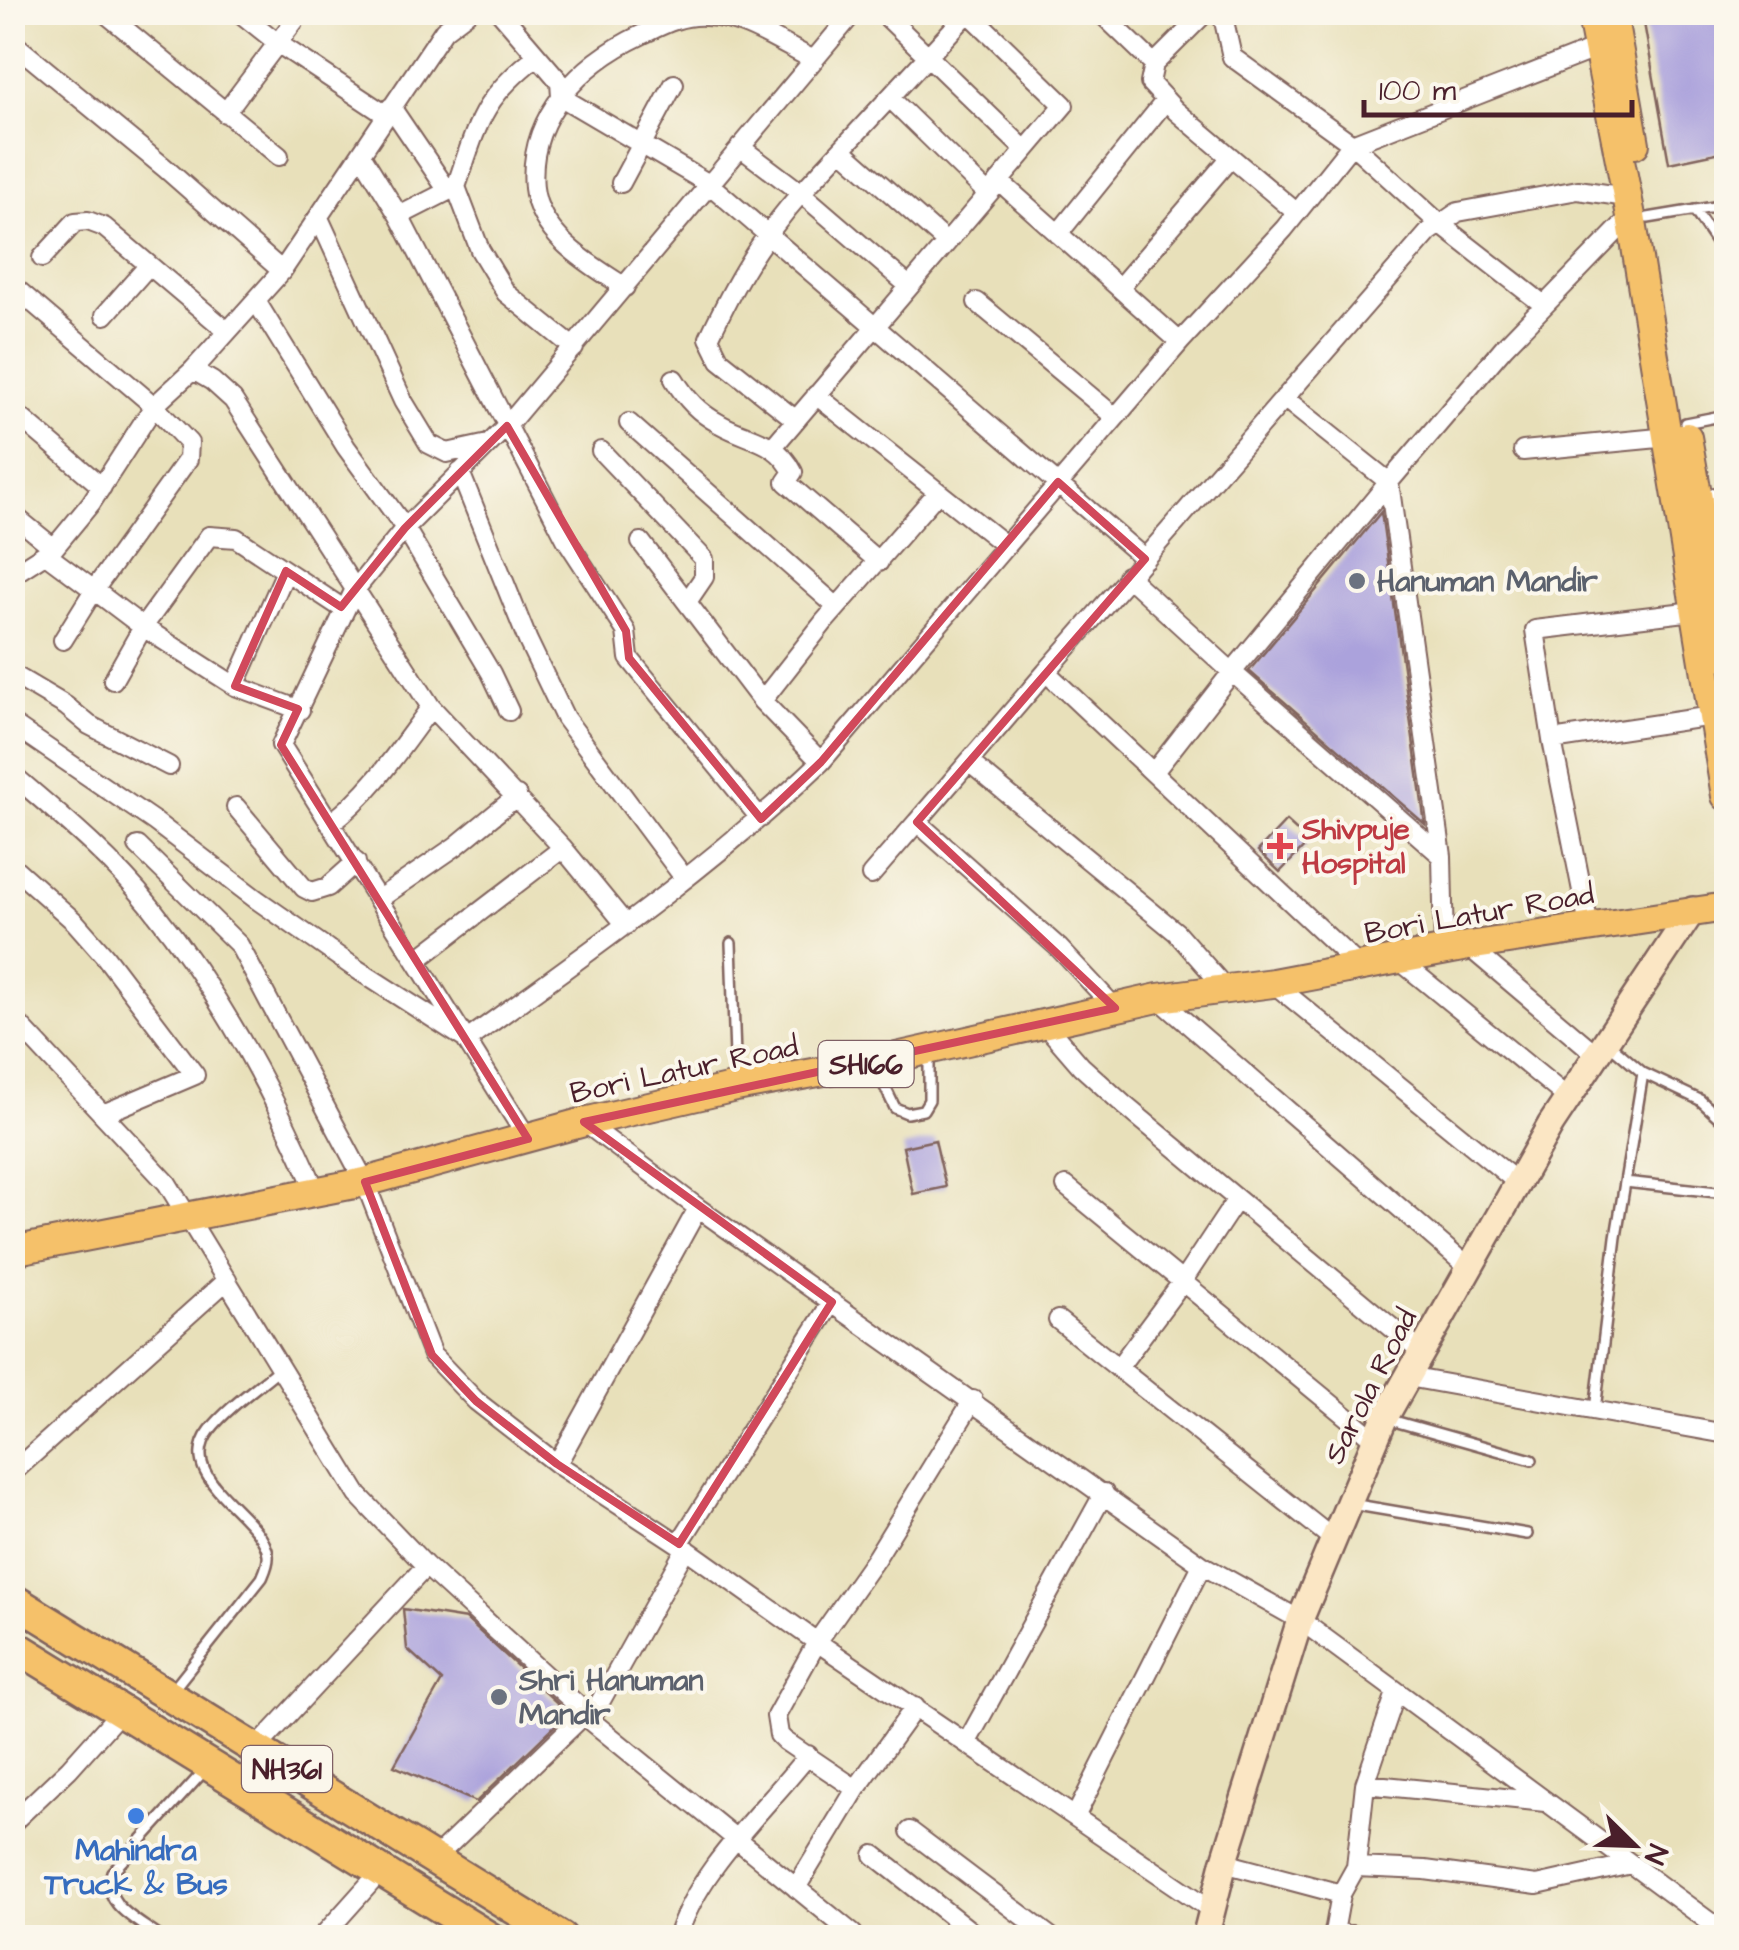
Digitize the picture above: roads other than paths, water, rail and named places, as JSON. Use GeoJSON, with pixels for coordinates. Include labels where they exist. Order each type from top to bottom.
{"type":"FeatureCollection","features":[{"type":"Feature","properties":{"kind":"highway","name":"NH361"},"geometry":{"type":"LineString","coordinates":[[12,1599],[562,1938]]}},
{"type":"Feature","properties":{"kind":"highway","name":"NH361"},"geometry":{"type":"LineString","coordinates":[[12,1644],[490,1938]]}},
{"type":"Feature","properties":{"kind":"main road"},"geometry":{"type":"LineString","coordinates":[[1591,12],[1636,210],[1677,430],[1694,611],[1726,796]]}},
{"type":"Feature","properties":{"kind":"main road"},"geometry":{"type":"LineString","coordinates":[[1612,12],[1636,210]]}},
{"type":"Feature","properties":{"kind":"main road"},"geometry":{"type":"LineString","coordinates":[[1677,430],[1712,497],[1726,657]]}},
{"type":"Feature","properties":{"kind":"main road","name":"Bori Latur Road"},"geometry":{"type":"LineString","coordinates":[[12,1251],[366,1182],[584,1122],[736,1086],[874,1062],[1158,998],[1273,983],[1456,948],[1726,907]]}},
{"type":"Feature","properties":{"kind":"main road","name":"Sarola Road"},"geometry":{"type":"LineString","coordinates":[[1205,1938],[1224,1863],[1300,1620],[1380,1429],[1568,1098],[1693,910]]}},
{"type":"Feature","properties":{"kind":"street"},"geometry":{"type":"LineString","coordinates":[[104,12],[279,156]]}},
{"type":"Feature","properties":{"kind":"street"},"geometry":{"type":"LineString","coordinates":[[239,12],[279,44],[389,111],[452,189],[480,250],[506,293],[574,348]]}},
{"type":"Feature","properties":{"kind":"street"},"geometry":{"type":"LineString","coordinates":[[225,113],[301,12]]}},
{"type":"Feature","properties":{"kind":"street"},"geometry":{"type":"LineString","coordinates":[[12,574],[50,552],[102,487],[154,406],[282,271],[444,30],[468,12]]}},
{"type":"Feature","properties":{"kind":"street"},"geometry":{"type":"LineString","coordinates":[[500,12],[560,82],[561,96]]}},
{"type":"Feature","properties":{"kind":"street"},"geometry":{"type":"LineString","coordinates":[[882,12],[1025,150]]}},
{"type":"Feature","properties":{"kind":"street"},"geometry":{"type":"LineString","coordinates":[[1100,12],[1154,64]]}},
{"type":"Feature","properties":{"kind":"street"},"geometry":{"type":"LineString","coordinates":[[1206,12],[1154,64],[1150,83],[1297,213]]}},
{"type":"Feature","properties":{"kind":"street"},"geometry":{"type":"LineString","coordinates":[[1222,12],[1232,58],[1352,144],[1440,224],[1544,306]]}},
{"type":"Feature","properties":{"kind":"street"},"geometry":{"type":"LineString","coordinates":[[772,448],[796,420],[873,327],[1064,105],[968,13],[765,234],[709,338],[720,360],[796,420]]}},
{"type":"Feature","properties":{"kind":"street"},"geometry":{"type":"LineString","coordinates":[[624,287],[586,263],[564,243],[546,219],[534,190],[536,152],[561,96],[583,70],[602,56],[686,16],[711,16],[757,30],[812,59]]}},
{"type":"Feature","properties":{"kind":"street"},"geometry":{"type":"LineString","coordinates":[[528,1139],[281,745],[354,591],[405,528],[507,426],[574,348],[843,16]]}},
{"type":"Feature","properties":{"kind":"street"},"geometry":{"type":"LineString","coordinates":[[12,42],[282,271]]}},
{"type":"Feature","properties":{"kind":"street"},"geometry":{"type":"LineString","coordinates":[[467,1040],[626,925],[760,818],[821,762],[1114,417],[1297,213],[1352,144],[1597,48]]}},
{"type":"Feature","properties":{"kind":"street"},"geometry":{"type":"LineString","coordinates":[[399,216],[452,189],[490,97],[536,56]]}},
{"type":"Feature","properties":{"kind":"street"},"geometry":{"type":"LineString","coordinates":[[621,183],[674,84]]}},
{"type":"Feature","properties":{"kind":"street"},"geometry":{"type":"LineString","coordinates":[[561,96],[709,184],[1145,558]]}},
{"type":"Feature","properties":{"kind":"street"},"geometry":{"type":"LineString","coordinates":[[890,99],[993,188],[1058,234],[1180,342]]}},
{"type":"Feature","properties":{"kind":"street"},"geometry":{"type":"LineString","coordinates":[[1058,234],[1166,100]]}},
{"type":"Feature","properties":{"kind":"street"},"geometry":{"type":"LineString","coordinates":[[740,147],[802,194],[909,286]]}},
{"type":"Feature","properties":{"kind":"street"},"geometry":{"type":"LineString","coordinates":[[842,150],[946,242]]}},
{"type":"Feature","properties":{"kind":"street"},"geometry":{"type":"LineString","coordinates":[[362,156],[399,216],[566,540],[626,631],[629,658],[760,818]]}},
{"type":"Feature","properties":{"kind":"street"},"geometry":{"type":"LineString","coordinates":[[1120,288],[1230,157]]}},
{"type":"Feature","properties":{"kind":"street"},"geometry":{"type":"LineString","coordinates":[[871,875],[1429,232],[1458,212],[1578,190],[1636,210],[1504,347],[1388,482],[1154,772]]}},
{"type":"Feature","properties":{"kind":"street"},"geometry":{"type":"LineString","coordinates":[[320,218],[403,401],[429,444],[446,454],[489,444]]}},
{"type":"Feature","properties":{"kind":"street"},"geometry":{"type":"LineString","coordinates":[[42,258],[75,222],[88,220],[104,227],[226,330]]}},
{"type":"Feature","properties":{"kind":"street"},"geometry":{"type":"LineString","coordinates":[[105,315],[149,265]]}},
{"type":"Feature","properties":{"kind":"street"},"geometry":{"type":"LineString","coordinates":[[12,285],[154,406],[185,438],[191,452],[63,640]]}},
{"type":"Feature","properties":{"kind":"street"},"geometry":{"type":"LineString","coordinates":[[256,301],[346,447],[405,528],[491,673],[509,711]]}},
{"type":"Feature","properties":{"kind":"street"},"geometry":{"type":"LineString","coordinates":[[977,302],[1114,417]]}},
{"type":"Feature","properties":{"kind":"street"},"geometry":{"type":"LineString","coordinates":[[192,370],[234,400],[431,707],[517,796],[626,925]]}},
{"type":"Feature","properties":{"kind":"street"},"geometry":{"type":"LineString","coordinates":[[674,379],[688,402],[719,424],[783,452],[793,472],[786,482],[879,562]]}},
{"type":"Feature","properties":{"kind":"street"},"geometry":{"type":"LineString","coordinates":[[816,395],[1005,546]]}},
{"type":"Feature","properties":{"kind":"street"},"geometry":{"type":"LineString","coordinates":[[1284,398],[1388,482],[1456,948],[1601,1048]]}},
{"type":"Feature","properties":{"kind":"street"},"geometry":{"type":"LineString","coordinates":[[12,410],[102,487]]}},
{"type":"Feature","properties":{"kind":"street"},"geometry":{"type":"LineString","coordinates":[[628,423],[838,607]]}},
{"type":"Feature","properties":{"kind":"street"},"geometry":{"type":"LineString","coordinates":[[1523,451],[1677,430]]}},
{"type":"Feature","properties":{"kind":"street"},"geometry":{"type":"LineString","coordinates":[[601,452],[704,559],[704,577],[687,602]]}},
{"type":"Feature","properties":{"kind":"street"},"geometry":{"type":"LineString","coordinates":[[460,472],[528,642],[565,718],[685,878]]}},
{"type":"Feature","properties":{"kind":"street"},"geometry":{"type":"LineString","coordinates":[[762,701],[938,492]]}},
{"type":"Feature","properties":{"kind":"street"},"geometry":{"type":"LineString","coordinates":[[12,514],[94,590],[143,627],[235,686],[300,710]]}},
{"type":"Feature","properties":{"kind":"street"},"geometry":{"type":"LineString","coordinates":[[113,680],[143,627],[209,536],[236,538],[345,610]]}},
{"type":"Feature","properties":{"kind":"street"},"geometry":{"type":"LineString","coordinates":[[641,542],[762,701],[821,762]]}},
{"type":"Feature","properties":{"kind":"street"},"geometry":{"type":"LineString","coordinates":[[235,686],[286,571]]}},
{"type":"Feature","properties":{"kind":"street"},"geometry":{"type":"LineString","coordinates":[[1127,576],[1442,856]]}},
{"type":"Feature","properties":{"kind":"street"},"geometry":{"type":"LineString","coordinates":[[1588,926],[1552,740],[1536,630],[1694,611]]}},
{"type":"Feature","properties":{"kind":"street"},"geometry":{"type":"LineString","coordinates":[[1046,672],[1360,968]]}},
{"type":"Feature","properties":{"kind":"street"},"geometry":{"type":"LineString","coordinates":[[12,674],[66,706],[88,725],[169,766]]}},
{"type":"Feature","properties":{"kind":"street"},"geometry":{"type":"LineString","coordinates":[[332,822],[377,778],[431,707]]}},
{"type":"Feature","properties":{"kind":"street"},"geometry":{"type":"LineString","coordinates":[[1552,740],[1712,716]]}},
{"type":"Feature","properties":{"kind":"street"},"geometry":{"type":"LineString","coordinates":[[12,724],[155,822],[355,968],[467,1040]]}},
{"type":"Feature","properties":{"kind":"street"},"geometry":{"type":"LineString","coordinates":[[969,762],[1176,932],[1228,990]]}},
{"type":"Feature","properties":{"kind":"street"},"geometry":{"type":"LineString","coordinates":[[12,774],[87,838],[150,906],[250,1054],[316,1192]]}},
{"type":"Feature","properties":{"kind":"street"},"geometry":{"type":"LineString","coordinates":[[379,899],[456,846],[517,796]]}},
{"type":"Feature","properties":{"kind":"street"},"geometry":{"type":"LineString","coordinates":[[236,807],[304,888],[312,892],[328,887],[356,862]]}},
{"type":"Feature","properties":{"kind":"street"},"geometry":{"type":"LineString","coordinates":[[117,871],[155,822]]}},
{"type":"Feature","properties":{"kind":"street"},"geometry":{"type":"LineString","coordinates":[[917,822],[1059,948],[1115,1008]]}},
{"type":"Feature","properties":{"kind":"street"},"geometry":{"type":"LineString","coordinates":[[138,846],[239,945],[366,1182],[432,1355],[476,1401],[557,1464],[683,1546],[817,1642],[1212,1910]]}},
{"type":"Feature","properties":{"kind":"street"},"geometry":{"type":"LineString","coordinates":[[417,960],[563,848]]}},
{"type":"Feature","properties":{"kind":"street"},"geometry":{"type":"LineString","coordinates":[[12,866],[75,922],[104,954],[195,1076],[103,1114]]}},
{"type":"Feature","properties":{"kind":"street"},"geometry":{"type":"LineString","coordinates":[[1399,960],[1568,1098]]}},
{"type":"Feature","properties":{"kind":"street"},"geometry":{"type":"LineString","coordinates":[[1273,983],[1518,1182]]}},
{"type":"Feature","properties":{"kind":"street"},"geometry":{"type":"LineString","coordinates":[[1158,998],[1469,1268]]}},
{"type":"Feature","properties":{"kind":"street"},"geometry":{"type":"LineString","coordinates":[[12,1017],[167,1183],[358,1495],[426,1566],[588,1716],[853,1934]]}},
{"type":"Feature","properties":{"kind":"street"},"geometry":{"type":"LineString","coordinates":[[1044,1022],[1081,1066],[1421,1352]]}},
{"type":"Feature","properties":{"kind":"street"},"geometry":{"type":"LineString","coordinates":[[584,1122],[698,1208],[1202,1564],[1300,1620],[1726,1934]]}},
{"type":"Feature","properties":{"kind":"street"},"geometry":{"type":"LineString","coordinates":[[1066,1186],[1182,1282],[1380,1429]]}},
{"type":"Feature","properties":{"kind":"street"},"geometry":{"type":"LineString","coordinates":[[1118,1368],[1238,1199]]}},
{"type":"Feature","properties":{"kind":"street"},"geometry":{"type":"LineString","coordinates":[[557,1464],[698,1208]]}},
{"type":"Feature","properties":{"kind":"street"},"geometry":{"type":"LineString","coordinates":[[12,1473],[227,1280]]}},
{"type":"Feature","properties":{"kind":"street"},"geometry":{"type":"LineString","coordinates":[[433,1860],[588,1716],[683,1546],[832,1302]]}},
{"type":"Feature","properties":{"kind":"street"},"geometry":{"type":"LineString","coordinates":[[1058,1320],[1333,1539]]}},
{"type":"Feature","properties":{"kind":"street"},"geometry":{"type":"LineString","coordinates":[[1408,1377],[1726,1434]]}},
{"type":"Feature","properties":{"kind":"street"},"geometry":{"type":"LineString","coordinates":[[856,1789],[785,1741],[776,1716],[817,1642],[876,1558],[974,1400]]}},
{"type":"Feature","properties":{"kind":"street"},"geometry":{"type":"LineString","coordinates":[[967,1742],[1104,1493]]}},
{"type":"Feature","properties":{"kind":"street"},"geometry":{"type":"LineString","coordinates":[[1075,1817],[1202,1564]]}},
{"type":"Feature","properties":{"kind":"street"},"geometry":{"type":"LineString","coordinates":[[255,1750],[426,1566]]}},
{"type":"Feature","properties":{"kind":"street"},"geometry":{"type":"LineString","coordinates":[[1369,1938],[1334,1934],[1341,1894],[1356,1867],[1364,1784],[1396,1693]]}},
{"type":"Feature","properties":{"kind":"street"},"geometry":{"type":"LineString","coordinates":[[796,1888],[856,1789],[915,1707]]}},
{"type":"Feature","properties":{"kind":"street"},"geometry":{"type":"LineString","coordinates":[[12,1823],[69,1769],[121,1711]]}},
{"type":"Feature","properties":{"kind":"street"},"geometry":{"type":"LineString","coordinates":[[677,1938],[687,1912],[734,1838],[808,1756]]}},
{"type":"Feature","properties":{"kind":"street"},"geometry":{"type":"LineString","coordinates":[[1364,1784],[1546,1802]]}},
{"type":"Feature","properties":{"kind":"street"},"geometry":{"type":"LineString","coordinates":[[910,1832],[1052,1938]]}},
{"type":"Feature","properties":{"kind":"street"},"geometry":{"type":"LineString","coordinates":[[874,1855],[979,1938]]}},
{"type":"Feature","properties":{"kind":"street"},"geometry":{"type":"LineString","coordinates":[[1224,1863],[1341,1894]]}},
{"type":"Feature","properties":{"kind":"street"},"geometry":{"type":"LineString","coordinates":[[1356,1867],[1425,1870],[1537,1885],[1631,1864]]}},
{"type":"Feature","properties":{"kind":"street"},"geometry":{"type":"LineString","coordinates":[[321,1938],[380,1871]]}},
{"type":"Feature","properties":{"kind":"lane"},"geometry":{"type":"LineString","coordinates":[[1636,210],[1694,210],[1726,205]]}},
{"type":"Feature","properties":{"kind":"lane"},"geometry":{"type":"LineString","coordinates":[[1694,210],[1726,257]]}},
{"type":"Feature","properties":{"kind":"lane"},"geometry":{"type":"LineString","coordinates":[[1677,430],[1726,416]]}},
{"type":"Feature","properties":{"kind":"lane"},"geometry":{"type":"LineString","coordinates":[[730,943],[736,1086]]}},
{"type":"Feature","properties":{"kind":"lane"},"geometry":{"type":"LineString","coordinates":[[1601,1048],[1700,1100],[1726,1124]]}},
{"type":"Feature","properties":{"kind":"lane"},"geometry":{"type":"LineString","coordinates":[[874,1062],[895,1108],[907,1113],[923,1110],[929,1100],[929,1049]]}},
{"type":"Feature","properties":{"kind":"lane"},"geometry":{"type":"LineString","coordinates":[[1595,1410],[1643,1073]]}},
{"type":"Feature","properties":{"kind":"lane"},"geometry":{"type":"LineString","coordinates":[[1625,1182],[1726,1192]]}},
{"type":"Feature","properties":{"kind":"lane"},"geometry":{"type":"LineString","coordinates":[[168,1696],[262,1578],[267,1566],[264,1542],[208,1478],[202,1458],[208,1431],[280,1368]]}},
{"type":"Feature","properties":{"kind":"lane"},"geometry":{"type":"LineString","coordinates":[[1380,1429],[1532,1460]]}},
{"type":"Feature","properties":{"kind":"lane"},"geometry":{"type":"LineString","coordinates":[[1348,1504],[1527,1534]]}},
{"type":"Feature","properties":{"kind":"lane"},"geometry":{"type":"LineString","coordinates":[[161,1938],[113,1901],[108,1884],[112,1872],[209,1766]]}},
{"type":"Feature","properties":{"kind":"place","name":"Hanuman Mandir"},"geometry":{"type":"Point","coordinates":[1357,581]}},
{"type":"Feature","properties":{"kind":"place","name":"Shivpuje Hospital"},"geometry":{"type":"Point","coordinates":[1280,846]}},
{"type":"Feature","properties":{"kind":"place","name":"Shri Hanuman Mandir"},"geometry":{"type":"Point","coordinates":[499,1697]}},
{"type":"Feature","properties":{"kind":"place","name":"Mahindra Truck & Bus"},"geometry":{"type":"Point","coordinates":[136,1816]}}]}
